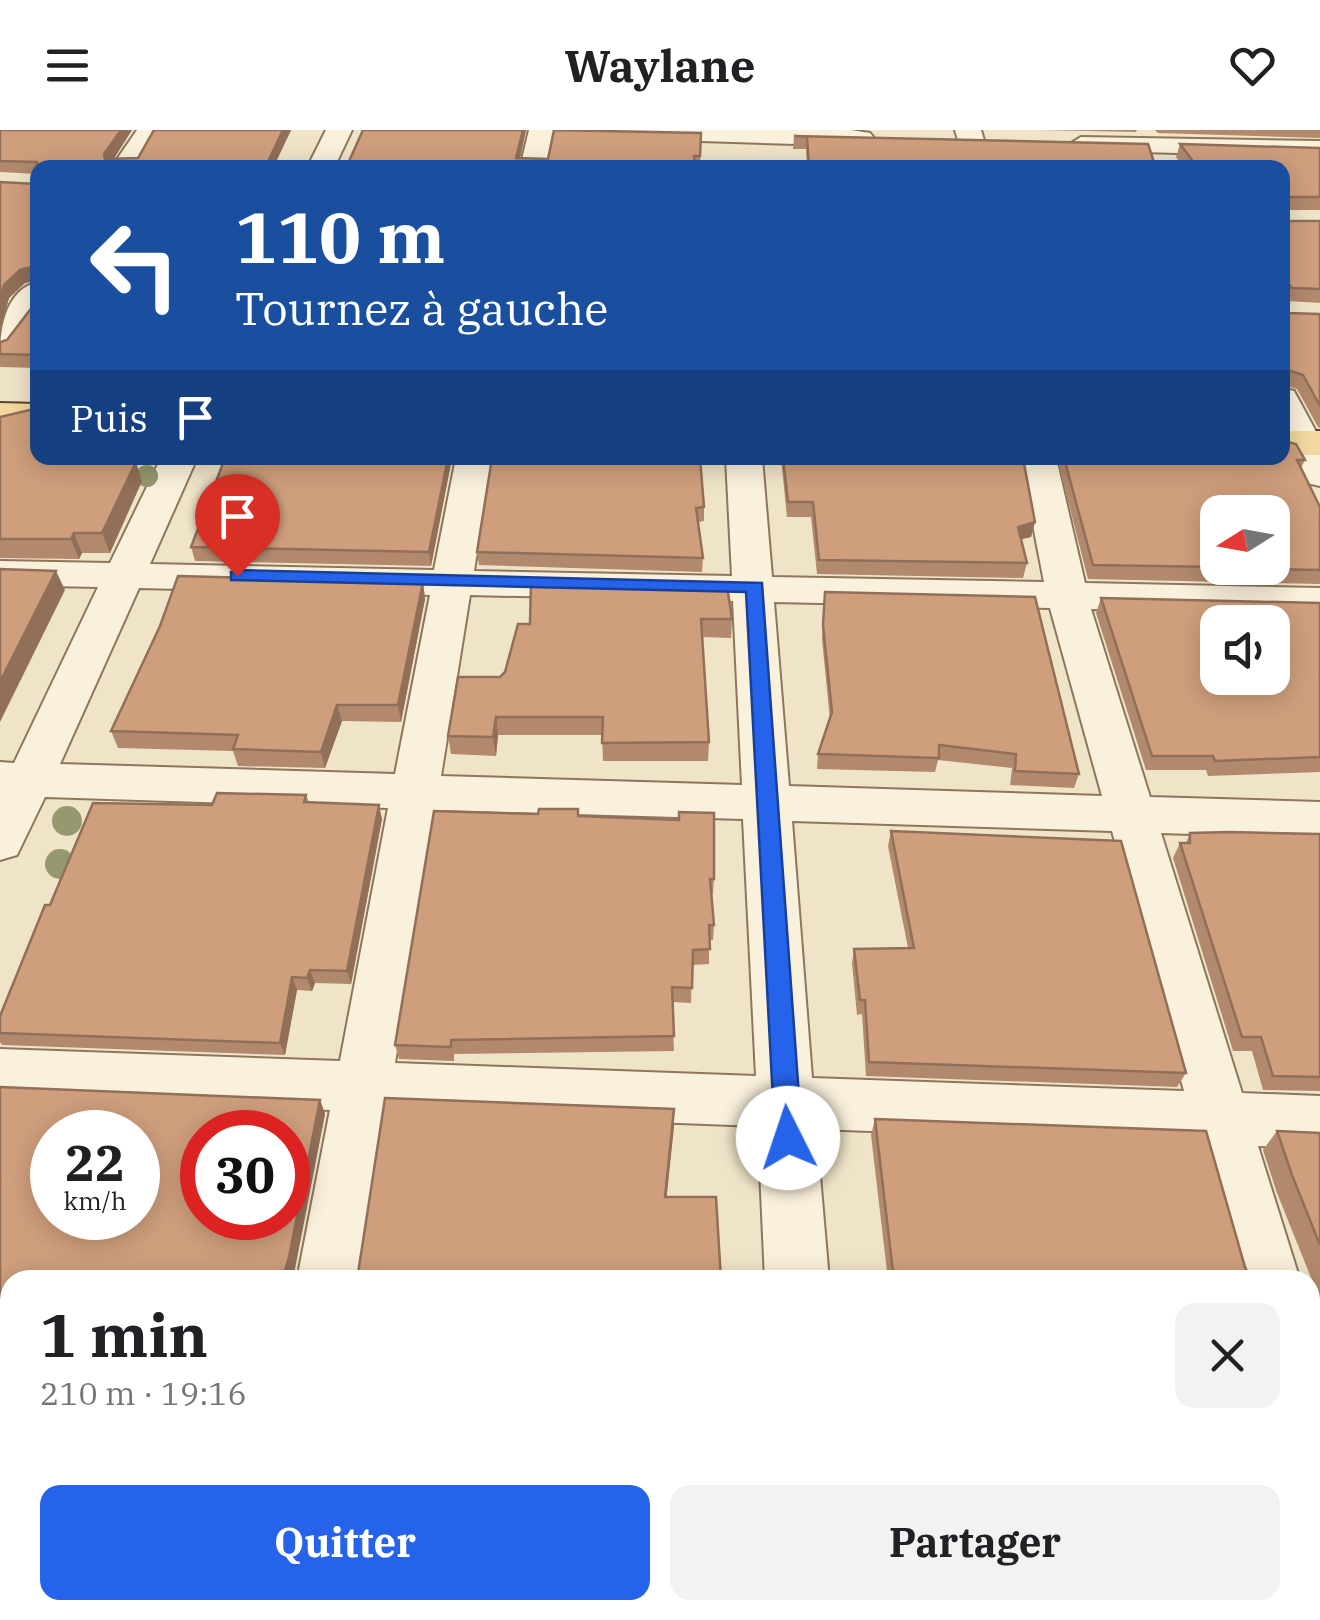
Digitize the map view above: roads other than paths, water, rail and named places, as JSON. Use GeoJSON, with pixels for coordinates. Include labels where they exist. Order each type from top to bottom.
{"type":"FeatureCollection","features":[{"type":"Feature","properties":{"kind":"main road"},"geometry":{"type":"LineString","coordinates":[[0,414],[30,415]]}},
{"type":"Feature","properties":{"kind":"street"},"geometry":{"type":"LineString","coordinates":[[129,160],[150,130]]}},
{"type":"Feature","properties":{"kind":"street"},"geometry":{"type":"LineString","coordinates":[[324,160],[340,130]]}},
{"type":"Feature","properties":{"kind":"street"},"geometry":{"type":"LineString","coordinates":[[535,160],[542,130]]}},
{"type":"Feature","properties":{"kind":"street"},"geometry":{"type":"LineString","coordinates":[[606,130],[896,139]]}},
{"type":"Feature","properties":{"kind":"street"},"geometry":{"type":"LineString","coordinates":[[743,160],[744,135]]}},
{"type":"Feature","properties":{"kind":"street"},"geometry":{"type":"LineString","coordinates":[[1046,144],[1161,158],[1320,150]]}},
{"type":"Feature","properties":{"kind":"street"},"geometry":{"type":"LineString","coordinates":[[0,343],[30,283]]}},
{"type":"Feature","properties":{"kind":"street"},"geometry":{"type":"LineString","coordinates":[[1290,415],[1307,451]]}},
{"type":"Feature","properties":{"kind":"street"},"geometry":{"type":"LineString","coordinates":[[0,842],[14,779],[128,574],[176,465]]}},
{"type":"Feature","properties":{"kind":"street"},"geometry":{"type":"LineString","coordinates":[[331,1270],[473,465]]}},
{"type":"Feature","properties":{"kind":"street"},"geometry":{"type":"LineString","coordinates":[[745,465],[796,1270]]}},
{"type":"Feature","properties":{"kind":"street"},"geometry":{"type":"LineString","coordinates":[[1040,465],[1068,596],[1129,815],[1265,1270]]}},
{"type":"Feature","properties":{"kind":"street"},"geometry":{"type":"LineString","coordinates":[[0,574],[455,580],[1320,601]]}},
{"type":"Feature","properties":{"kind":"street"},"geometry":{"type":"LineString","coordinates":[[14,779],[1320,820]]}},
{"type":"Feature","properties":{"kind":"street"},"geometry":{"type":"LineString","coordinates":[[0,1072],[1320,1122]]}}]}
